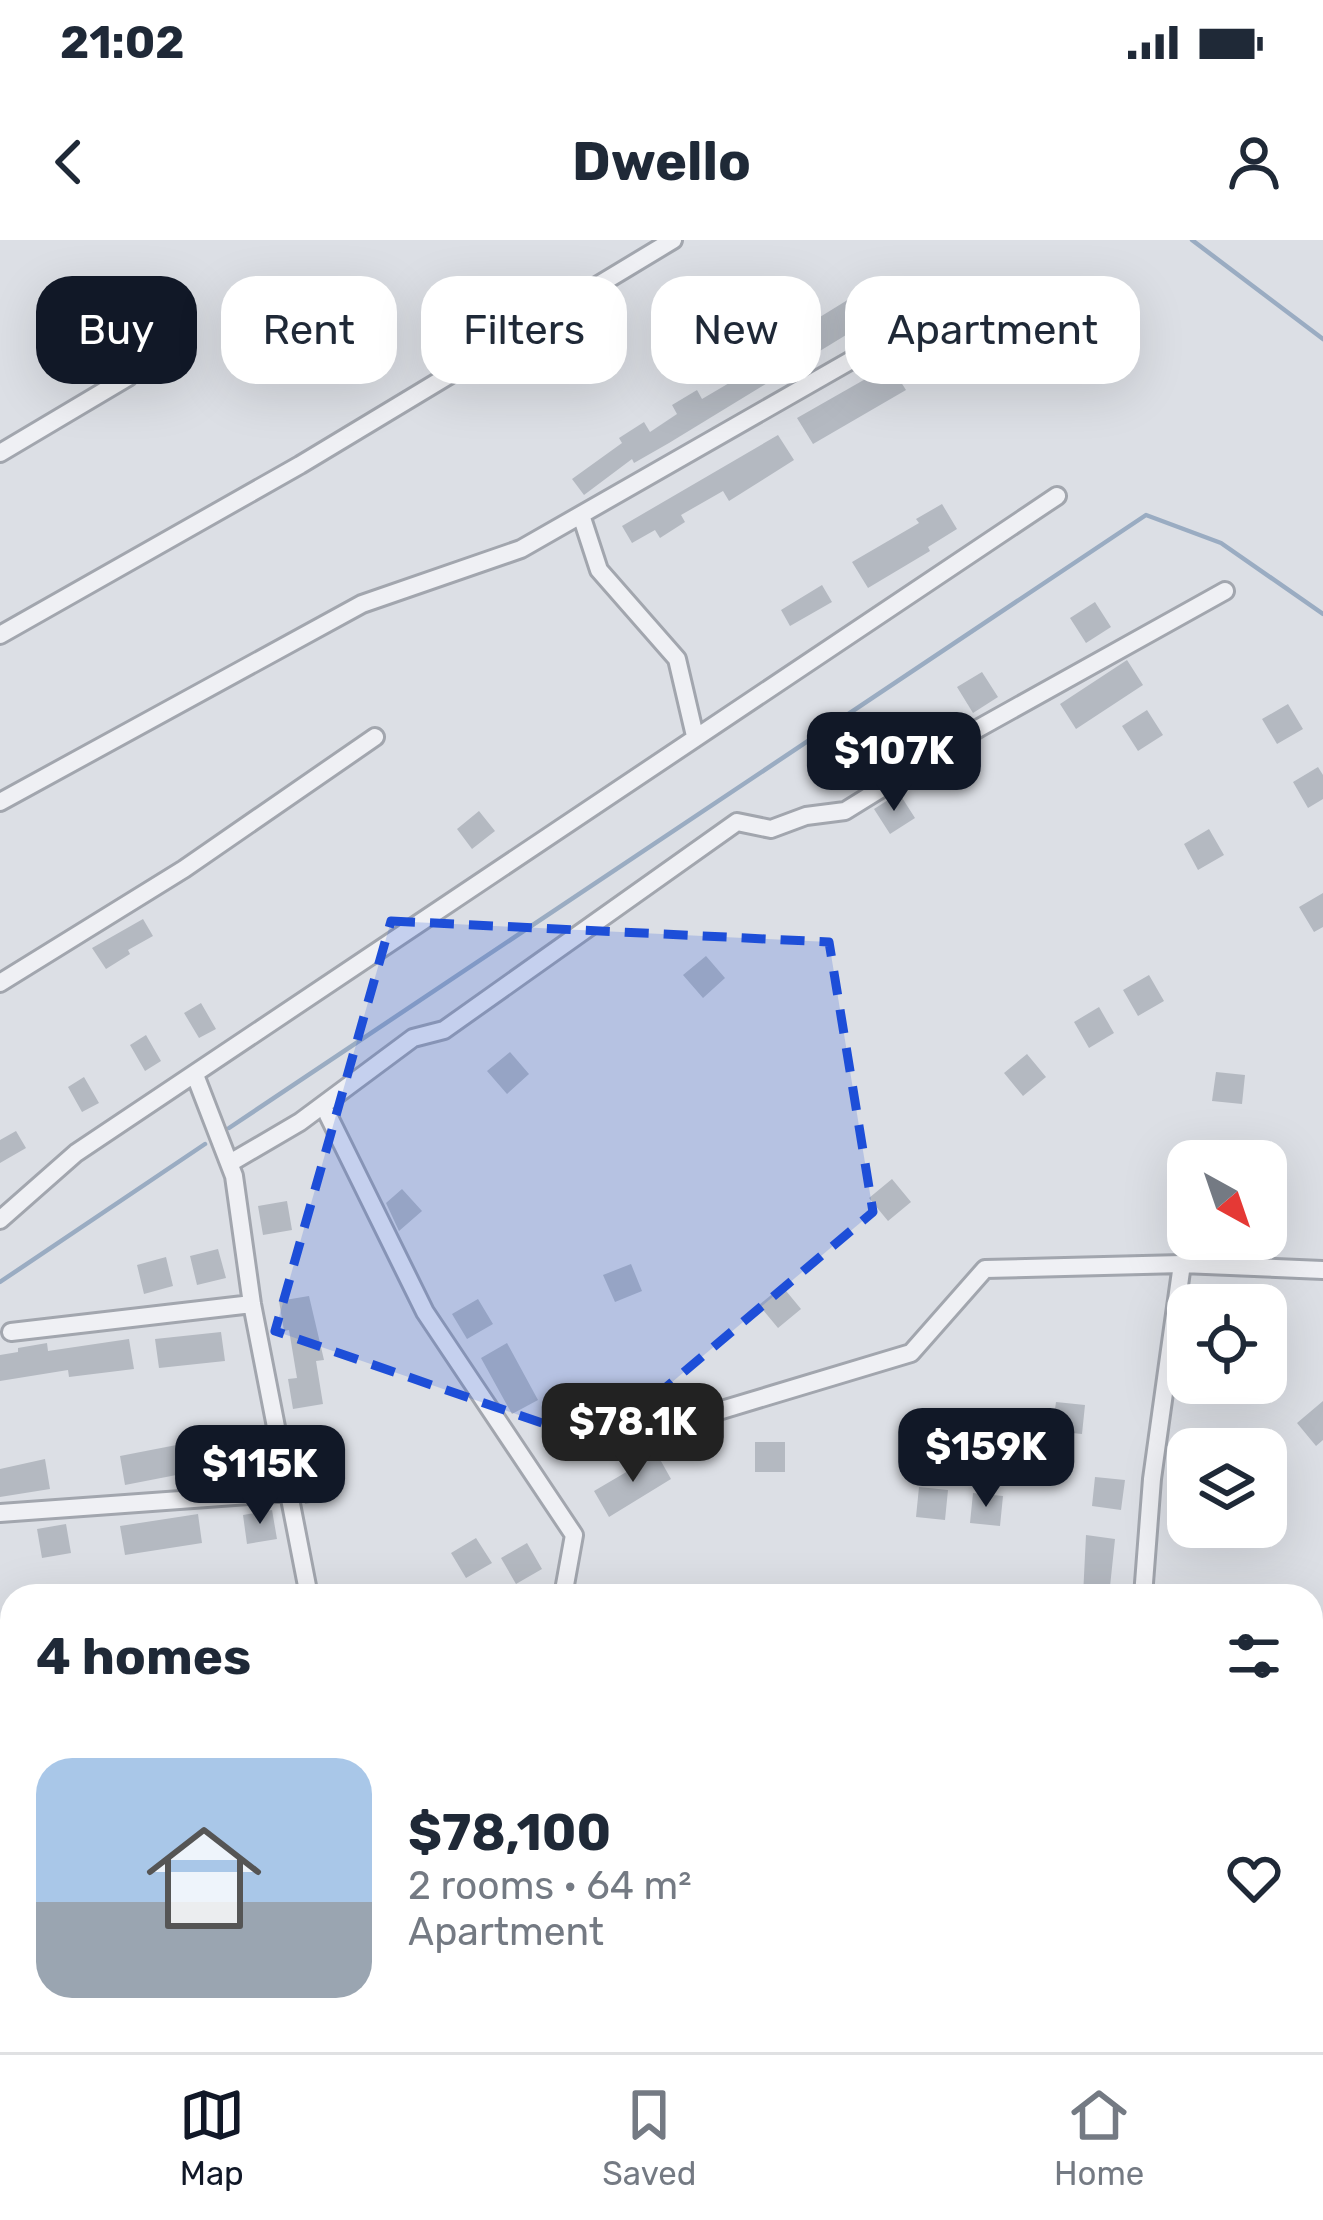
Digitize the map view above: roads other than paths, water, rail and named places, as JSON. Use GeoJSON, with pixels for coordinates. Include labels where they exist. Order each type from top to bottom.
{"type":"FeatureCollection","features":[{"type":"Feature","properties":{"kind":"street"},"geometry":{"type":"LineString","coordinates":[[0,635],[300,465],[673,240]]}},
{"type":"Feature","properties":{"kind":"street"},"geometry":{"type":"LineString","coordinates":[[0,802],[362,604],[521,549],[845,363]]}},
{"type":"Feature","properties":{"kind":"street"},"geometry":{"type":"LineString","coordinates":[[0,453],[116,384]]}},
{"type":"Feature","properties":{"kind":"street"},"geometry":{"type":"LineString","coordinates":[[0,1220],[76,1154],[1058,496]]}},
{"type":"Feature","properties":{"kind":"street"},"geometry":{"type":"LineString","coordinates":[[581,515],[599,570],[677,659],[695,736]]}},
{"type":"Feature","properties":{"kind":"street"},"geometry":{"type":"LineString","coordinates":[[230,1162],[300,1122],[413,1038],[445,1030],[737,822],[771,829],[806,816],[845,811],[979,728],[1225,591]]}},
{"type":"Feature","properties":{"kind":"street"},"geometry":{"type":"LineString","coordinates":[[0,983],[184,869],[375,737]]}},
{"type":"Feature","properties":{"kind":"street"},"geometry":{"type":"LineString","coordinates":[[195,1075],[230,1162],[252,1304],[307,1584]]}},
{"type":"Feature","properties":{"kind":"street"},"geometry":{"type":"LineString","coordinates":[[328,1115],[425,1312],[574,1535],[565,1584]]}},
{"type":"Feature","properties":{"kind":"street"},"geometry":{"type":"LineString","coordinates":[[715,1412],[911,1353],[985,1269],[1182,1264],[1323,1270]]}},
{"type":"Feature","properties":{"kind":"street"},"geometry":{"type":"LineString","coordinates":[[1144,1584],[1151,1479],[1182,1264]]}},
{"type":"Feature","properties":{"kind":"street"},"geometry":{"type":"LineString","coordinates":[[11,1332],[252,1304]]}},
{"type":"Feature","properties":{"kind":"street"},"geometry":{"type":"LineString","coordinates":[[0,1513],[290,1492]]}},
{"type":"Feature","properties":{"kind":"waterway"},"geometry":{"type":"LineString","coordinates":[[1192,240],[1323,339]]}},
{"type":"Feature","properties":{"kind":"waterway"},"geometry":{"type":"LineString","coordinates":[[229,1128],[1146,515],[1221,543],[1323,614]]}},
{"type":"Feature","properties":{"kind":"waterway"},"geometry":{"type":"LineString","coordinates":[[0,1282],[205,1144]]}}]}
